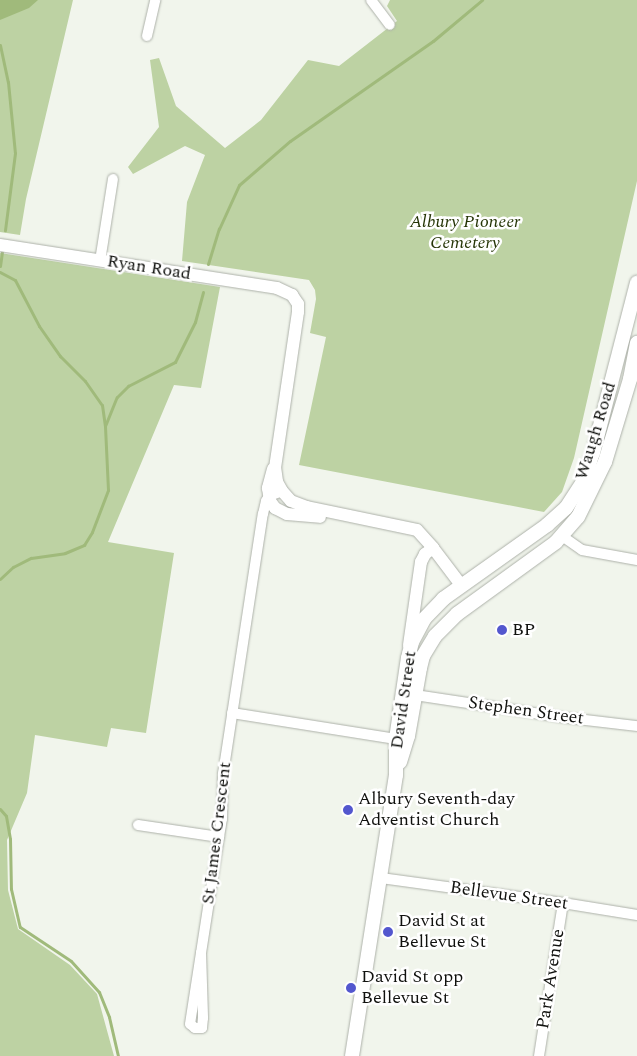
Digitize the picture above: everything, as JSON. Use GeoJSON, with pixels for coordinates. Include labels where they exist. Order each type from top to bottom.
{"type":"FeatureCollection","features":[{"type":"Feature","properties":{"kind":"main road","name":"Waugh Road"},"geometry":{"type":"LineString","coordinates":[[461,585],[547,525],[566,508],[584,480],[593,453],[637,283]]}},
{"type":"Feature","properties":{"kind":"main road","name":"Waugh Road"},"geometry":{"type":"LineString","coordinates":[[474,602],[562,536],[578,518],[605,462],[630,379],[637,344]]}},
{"type":"Feature","properties":{"kind":"main road"},"geometry":{"type":"LineString","coordinates":[[461,585],[474,602]]}},
{"type":"Feature","properties":{"kind":"main road","name":"David Street"},"geometry":{"type":"LineString","coordinates":[[352,1056],[396,775],[396,739],[408,658],[424,619],[443,599],[461,585]]}},
{"type":"Feature","properties":{"kind":"main road","name":"David Street"},"geometry":{"type":"LineString","coordinates":[[396,775],[408,736],[422,662],[428,646],[444,626],[474,602]]}},
{"type":"Feature","properties":{"kind":"street"},"geometry":{"type":"LineString","coordinates":[[147,36],[154,0]]}},
{"type":"Feature","properties":{"kind":"street"},"geometry":{"type":"LineString","coordinates":[[371,0],[390,25]]}},
{"type":"Feature","properties":{"kind":"street"},"geometry":{"type":"LineString","coordinates":[[100,261],[113,179]]}},
{"type":"Feature","properties":{"kind":"street","name":"Ryan Road"},"geometry":{"type":"LineString","coordinates":[[0,245],[277,288],[289,292],[295,298]]}},
{"type":"Feature","properties":{"kind":"street","name":"St James Crescent"},"geometry":{"type":"LineString","coordinates":[[190,1024],[195,1028],[202,1028],[201,953],[219,837],[223,774],[263,514],[269,496],[268,488],[276,460],[298,312],[295,298]]}},
{"type":"Feature","properties":{"kind":"street"},"geometry":{"type":"LineString","coordinates":[[622,341],[637,344]]}},
{"type":"Feature","properties":{"kind":"street","name":"St James Crescent"},"geometry":{"type":"LineString","coordinates":[[276,460],[276,478],[282,491]]}},
{"type":"Feature","properties":{"kind":"street"},"geometry":{"type":"LineString","coordinates":[[358,519],[300,505],[292,501],[282,491],[269,496],[275,508],[282,512],[358,519],[413,528],[422,533],[461,585]]}},
{"type":"Feature","properties":{"kind":"street"},"geometry":{"type":"LineString","coordinates":[[562,536],[582,550],[637,560]]}},
{"type":"Feature","properties":{"kind":"street"},"geometry":{"type":"LineString","coordinates":[[408,658],[421,562],[425,554],[433,548]]}},
{"type":"Feature","properties":{"kind":"street","name":"Stephen Street"},"geometry":{"type":"LineString","coordinates":[[415,695],[560,717],[637,726]]}},
{"type":"Feature","properties":{"kind":"street"},"geometry":{"type":"LineString","coordinates":[[232,713],[396,739]]}},
{"type":"Feature","properties":{"kind":"street"},"geometry":{"type":"LineString","coordinates":[[138,825],[219,837]]}},
{"type":"Feature","properties":{"kind":"street","name":"Bellevue Street"},"geometry":{"type":"LineString","coordinates":[[381,878],[563,903],[637,916]]}},
{"type":"Feature","properties":{"kind":"street","name":"Park Avenue"},"geometry":{"type":"LineString","coordinates":[[539,1056],[563,903]]}},
{"type":"Feature","properties":{"kind":"green space"},"geometry":{"type":"Polygon","coordinates":[[[0,0],[73,0],[26,199],[20,235],[0,232],[0,0]]]}},
{"type":"Feature","properties":{"kind":"green space","name":"Albury Pioneer Cemetery"},"geometry":{"type":"Polygon","coordinates":[[[390,0],[637,0],[637,181],[574,458],[562,492],[544,512],[299,465],[326,337],[310,333],[316,299],[315,290],[309,280],[182,261],[187,202],[205,155],[185,146],[133,174],[128,167],[159,127],[150,60],[159,58],[176,106],[225,148],[261,120],[308,60],[339,66],[397,21],[387,6],[390,0]]]}},
{"type":"Feature","properties":{"kind":"green space"},"geometry":{"type":"Polygon","coordinates":[[[0,253],[220,287],[201,388],[174,385],[108,542],[174,553],[146,733],[111,728],[107,747],[35,735],[27,793],[7,840],[8,890],[18,929],[70,965],[97,994],[114,1056],[0,1056],[0,253]]]}},
{"type":"Feature","properties":{"kind":"shaded area"},"geometry":{"type":"Polygon","coordinates":[[[0,0],[38,0],[29,8],[0,20],[0,0]]]}},
{"type":"Feature","properties":{"kind":"waterway"},"geometry":{"type":"LineString","coordinates":[[208,264],[219,229],[239,185],[290,141],[433,41],[482,0]]}},
{"type":"Feature","properties":{"kind":"waterway"},"geometry":{"type":"LineString","coordinates":[[0,45],[8,82],[15,153],[5,230]]}},
{"type":"Feature","properties":{"kind":"waterway"},"geometry":{"type":"LineString","coordinates":[[0,266],[2,252]]}},
{"type":"Feature","properties":{"kind":"waterway"},"geometry":{"type":"LineString","coordinates":[[0,272],[15,280],[39,326],[60,356],[85,381],[102,405],[105,426]]}},
{"type":"Feature","properties":{"kind":"waterway"},"geometry":{"type":"LineString","coordinates":[[0,579],[13,567],[31,558],[65,553],[84,545],[92,532],[108,490],[105,426],[117,397],[128,386],[175,362],[195,322],[203,292]]}},
{"type":"Feature","properties":{"kind":"waterway"},"geometry":{"type":"LineString","coordinates":[[0,809],[6,816],[10,839],[11,889],[20,927],[71,961],[99,992],[109,1017],[118,1056]]}},
{"type":"Feature","properties":{"kind":"place","name":"BP"},"geometry":{"type":"Point","coordinates":[502,630]}},
{"type":"Feature","properties":{"kind":"place","name":"Albury Seventh-day Adventist Church"},"geometry":{"type":"Point","coordinates":[348,810]}},
{"type":"Feature","properties":{"kind":"place","name":"David St at Bellevue St"},"geometry":{"type":"Point","coordinates":[388,932]}},
{"type":"Feature","properties":{"kind":"place","name":"David St opp Bellevue St"},"geometry":{"type":"Point","coordinates":[351,988]}}]}
